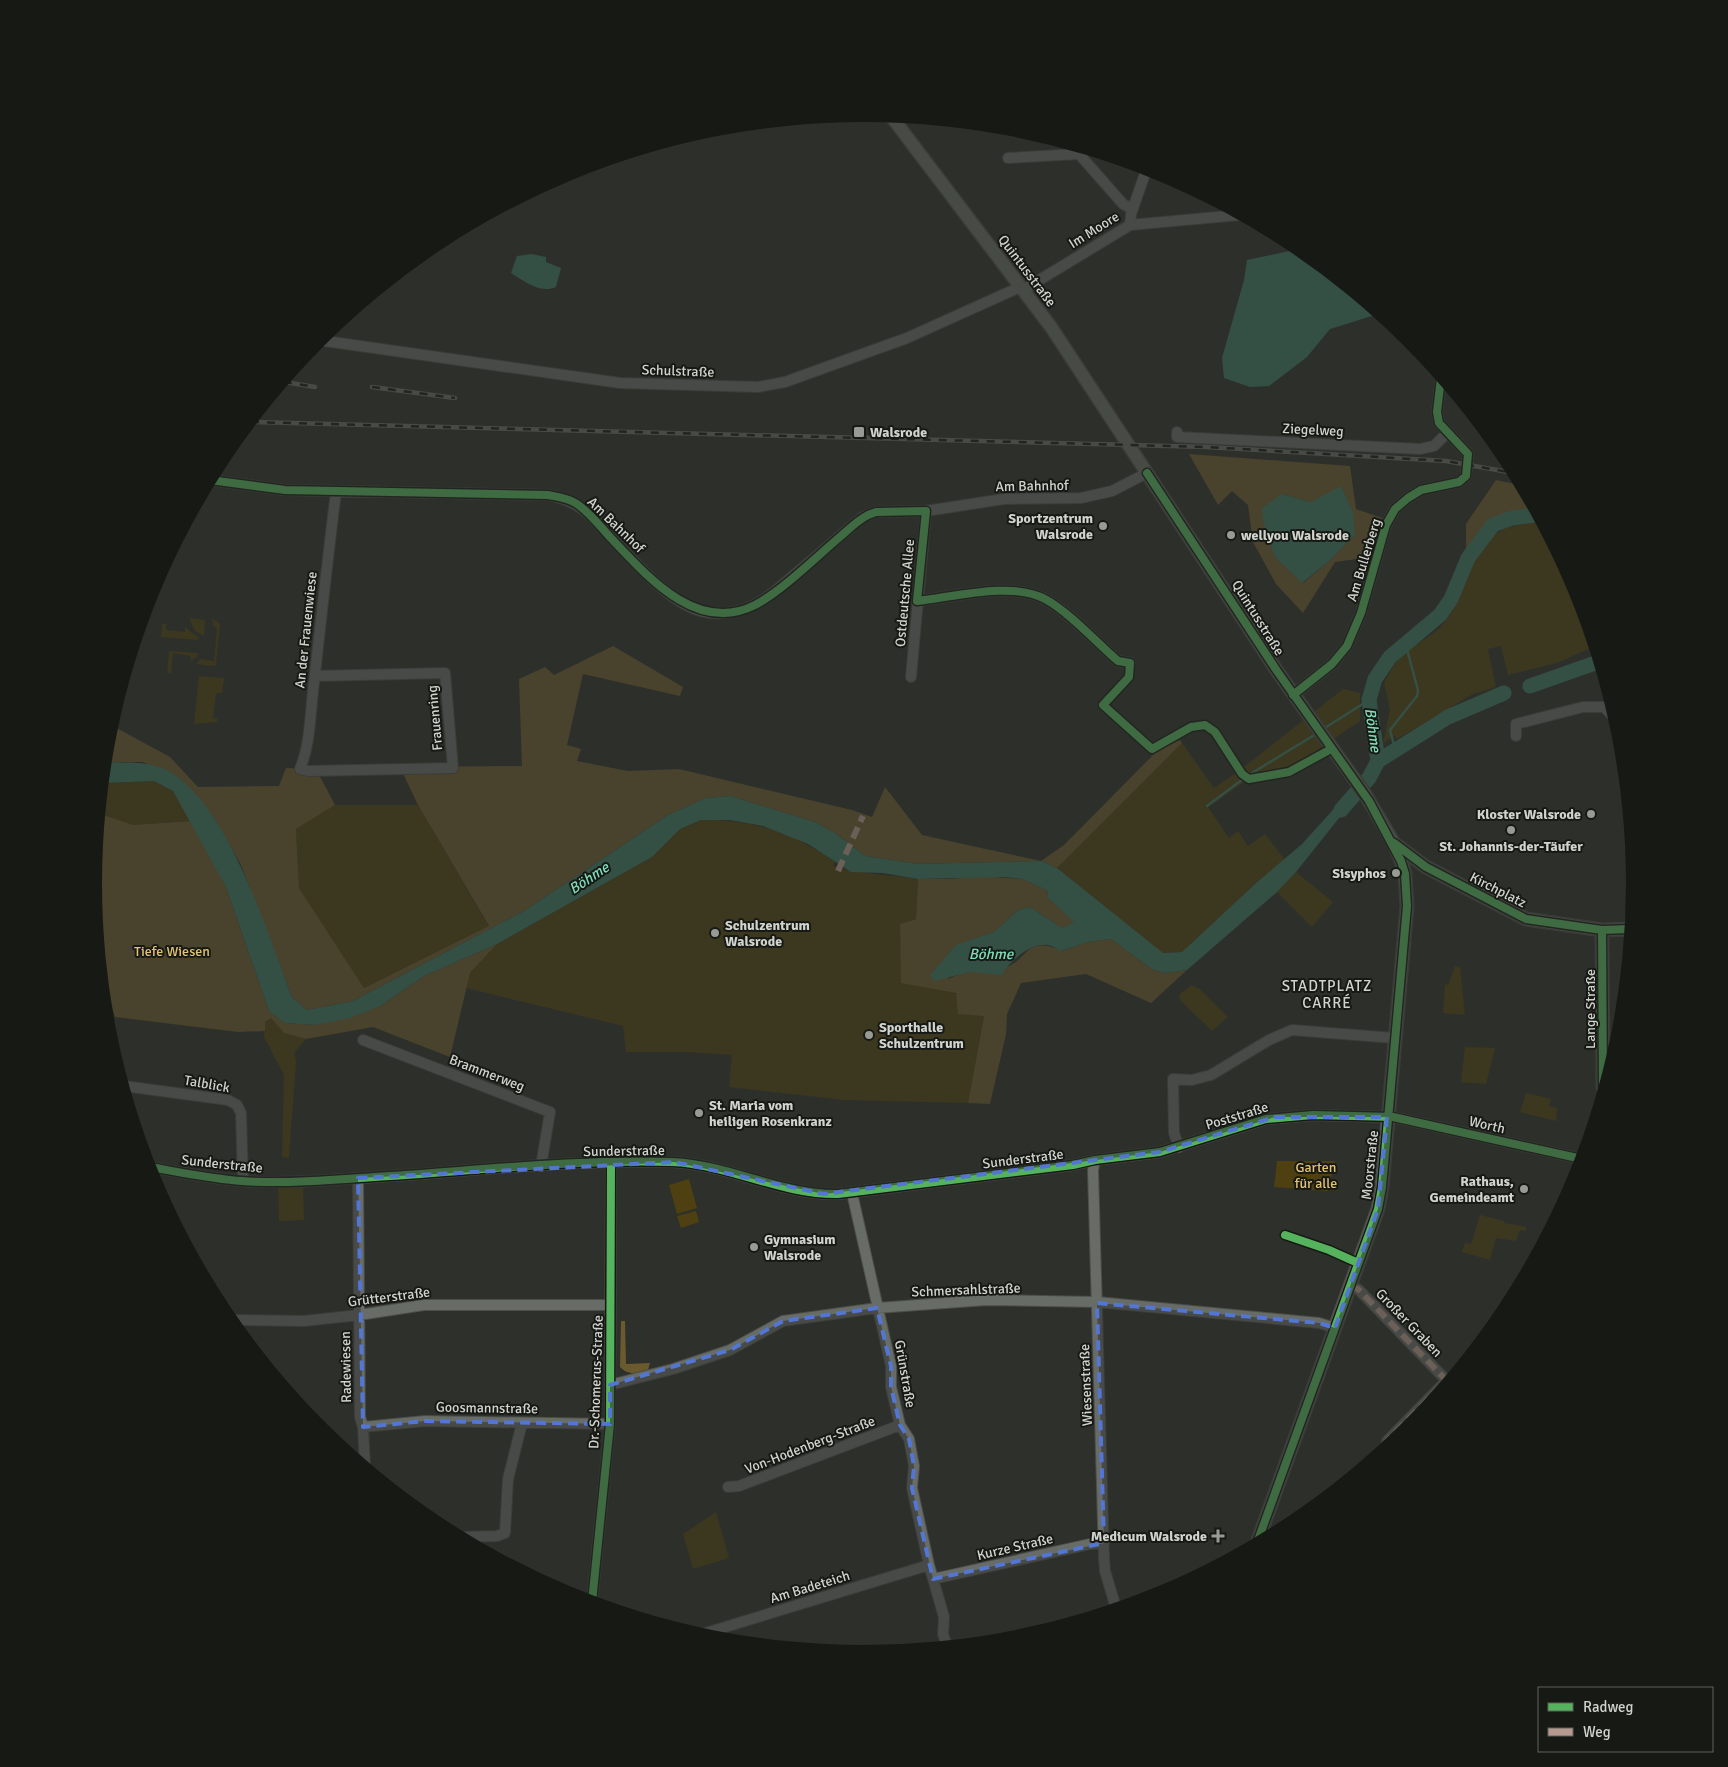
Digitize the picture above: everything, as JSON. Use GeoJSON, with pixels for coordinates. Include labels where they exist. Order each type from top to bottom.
{"type":"FeatureCollection","features":[{"type":"Feature","properties":{"kind":"main road","name":"Quintusstraße"},"geometry":{"type":"LineString","coordinates":[[897,123],[1051,327],[1294,696],[1364,793],[1394,843]]}},
{"type":"Feature","properties":{"kind":"main road","name":"Kirchplatz"},"geometry":{"type":"LineString","coordinates":[[1394,843],[1421,865],[1526,919],[1602,930],[1624,929]]}},
{"type":"Feature","properties":{"kind":"main road","name":"Moorstraße"},"geometry":{"type":"LineString","coordinates":[[1260,1534],[1378,1209],[1382,1186],[1407,906],[1403,867],[1394,843]]}},
{"type":"Feature","properties":{"kind":"main road"},"geometry":{"type":"LineString","coordinates":[[1403,867],[1421,865]]}},
{"type":"Feature","properties":{"kind":"main road","name":"Lange Straße"},"geometry":{"type":"LineString","coordinates":[[1602,930],[1603,1068]]}},
{"type":"Feature","properties":{"kind":"street"},"geometry":{"type":"LineString","coordinates":[[1008,158],[1078,154],[1123,204],[1132,209]]}},
{"type":"Feature","properties":{"kind":"street","name":"Im Moore"},"geometry":{"type":"LineString","coordinates":[[1022,288],[1130,225],[1132,209],[1144,176]]}},
{"type":"Feature","properties":{"kind":"street"},"geometry":{"type":"LineString","coordinates":[[1130,225],[1229,216]]}},
{"type":"Feature","properties":{"kind":"street","name":"Schulstraße"},"geometry":{"type":"LineString","coordinates":[[330,342],[620,383],[758,387],[785,382],[907,338],[1022,288]]}},
{"type":"Feature","properties":{"kind":"street","name":"Am Bullerberg"},"geometry":{"type":"LineString","coordinates":[[1294,696],[1332,664],[1347,646],[1361,613],[1386,525],[1395,509],[1408,498],[1422,490],[1459,482],[1466,476],[1468,454],[1447,433],[1438,418],[1440,385]]}},
{"type":"Feature","properties":{"kind":"street","name":"Ziegelweg"},"geometry":{"type":"LineString","coordinates":[[1177,432],[1177,437],[1420,449],[1434,446],[1447,433]]}},
{"type":"Feature","properties":{"kind":"street","name":"Am Bahnhof"},"geometry":{"type":"LineString","coordinates":[[218,481],[285,490],[548,495],[569,500],[585,510],[621,548],[672,596],[688,606],[708,613],[740,611],[765,599],[868,515],[876,512],[926,511],[1004,499],[1066,500],[1094,496],[1112,491],[1147,473]]}},
{"type":"Feature","properties":{"kind":"street","name":"An der Frauenwiese"},"geometry":{"type":"LineString","coordinates":[[300,770],[307,745],[336,492]]}},
{"type":"Feature","properties":{"kind":"street","name":"Ostdeutsche Allee"},"geometry":{"type":"LineString","coordinates":[[911,677],[926,511]]}},
{"type":"Feature","properties":{"kind":"street"},"geometry":{"type":"LineString","coordinates":[[917,601],[995,592],[1029,593],[1045,599],[1056,607],[1118,661],[1130,663]]}},
{"type":"Feature","properties":{"kind":"street","name":"Frauenring"},"geometry":{"type":"LineString","coordinates":[[300,770],[453,768],[445,673],[315,676]]}},
{"type":"Feature","properties":{"kind":"street"},"geometry":{"type":"LineString","coordinates":[[1516,736],[1516,724],[1583,707],[1605,708]]}},
{"type":"Feature","properties":{"kind":"street"},"geometry":{"type":"LineString","coordinates":[[1179,1147],[1174,1133],[1173,1079],[1192,1080],[1211,1075],[1269,1040],[1292,1030],[1394,1038]]}},
{"type":"Feature","properties":{"kind":"street","name":"Brammerweg"},"geometry":{"type":"LineString","coordinates":[[363,1040],[550,1112],[541,1166]]}},
{"type":"Feature","properties":{"kind":"street","name":"Talblick"},"geometry":{"type":"LineString","coordinates":[[130,1087],[228,1100],[237,1105],[241,1113],[244,1181]]}},
{"type":"Feature","properties":{"kind":"street","name":"Poststraße"},"geometry":{"type":"LineString","coordinates":[[1095,1160],[1160,1152],[1275,1117],[1348,1115],[1387,1117]]}},
{"type":"Feature","properties":{"kind":"street","name":"Worth"},"geometry":{"type":"LineString","coordinates":[[1387,1117],[1575,1156]]}},
{"type":"Feature","properties":{"kind":"street","name":"Sunderstraße"},"geometry":{"type":"LineString","coordinates":[[158,1168],[244,1181],[358,1178],[611,1162],[674,1162],[824,1194],[852,1193],[1073,1165],[1095,1160]]}},
{"type":"Feature","properties":{"kind":"street","name":"Wiesenstraße"},"geometry":{"type":"LineString","coordinates":[[1095,1160],[1093,1170],[1105,1571],[1114,1603]]}},
{"type":"Feature","properties":{"kind":"street","name":"Dr.-Schomerus-Straße"},"geometry":{"type":"LineString","coordinates":[[593,1595],[610,1424],[611,1162]]}},
{"type":"Feature","properties":{"kind":"street","name":"Radewiesen"},"geometry":{"type":"LineString","coordinates":[[358,1178],[360,1417],[363,1427],[365,1458]]}},
{"type":"Feature","properties":{"kind":"street","name":"Grünstraße"},"geometry":{"type":"LineString","coordinates":[[852,1193],[891,1366],[890,1387],[900,1425],[909,1439],[913,1457],[912,1488],[929,1565],[944,1617],[943,1634],[945,1640]]}},
{"type":"Feature","properties":{"kind":"street","name":"Großer Graben"},"geometry":{"type":"LineString","coordinates":[[1350,1286],[1358,1290],[1444,1378]]}},
{"type":"Feature","properties":{"kind":"street","name":"Schmersahlstraße"},"geometry":{"type":"LineString","coordinates":[[610,1386],[730,1350],[783,1321],[877,1308],[986,1300],[1097,1302],[1319,1323],[1335,1328]]}},
{"type":"Feature","properties":{"kind":"street","name":"Grütterstraße"},"geometry":{"type":"LineString","coordinates":[[241,1320],[304,1321],[359,1316],[424,1305],[610,1305]]}},
{"type":"Feature","properties":{"kind":"street","name":"Goosmannstraße"},"geometry":{"type":"LineString","coordinates":[[363,1427],[425,1421],[610,1424]]}},
{"type":"Feature","properties":{"kind":"street"},"geometry":{"type":"LineString","coordinates":[[473,1537],[505,1534],[508,1479],[522,1423]]}},
{"type":"Feature","properties":{"kind":"street","name":"Von-Hodenberg-Straße"},"geometry":{"type":"LineString","coordinates":[[728,1487],[739,1486],[900,1425]]}},
{"type":"Feature","properties":{"kind":"street","name":"Kurze Straße"},"geometry":{"type":"LineString","coordinates":[[933,1579],[1104,1543]]}},
{"type":"Feature","properties":{"kind":"street","name":"Am Badeteich"},"geometry":{"type":"LineString","coordinates":[[715,1630],[929,1565]]}},
{"type":"Feature","properties":{"kind":"highlighted area"},"geometry":{"type":"Polygon","coordinates":[[[1275,1117],[1387,1117],[1378,1209],[1335,1328],[1319,1323],[1097,1303],[1104,1543],[933,1579],[912,1488],[914,1466],[909,1439],[900,1425],[891,1387],[891,1366],[877,1308],[783,1321],[730,1350],[610,1385],[610,1424],[425,1421],[363,1427],[358,1178],[674,1162],[824,1194],[1160,1152],[1275,1117]]]}},
{"type":"Feature","properties":{"kind":"green space"},"geometry":{"type":"Polygon","coordinates":[[[1189,454],[1350,466],[1356,509],[1382,518],[1371,557],[1335,562],[1303,613],[1276,584],[1253,542],[1248,505],[1232,491],[1218,505],[1189,454]],[[1282,494],[1275,557],[1303,583],[1327,563],[1355,535],[1311,502],[1282,494]]]}},
{"type":"Feature","properties":{"kind":"green space"},"geometry":{"type":"Polygon","coordinates":[[[1496,480],[1511,483],[1527,510],[1509,513],[1493,520],[1486,525],[1466,551],[1466,524],[1496,480]]]}},
{"type":"Feature","properties":{"kind":"green space"},"geometry":{"type":"Polygon","coordinates":[[[1534,523],[1568,592],[1588,649],[1557,663],[1508,675],[1501,646],[1488,649],[1496,687],[1473,694],[1397,739],[1394,735],[1383,744],[1390,710],[1384,682],[1399,657],[1439,629],[1450,615],[1477,552],[1495,534],[1506,528],[1534,523]]]}},
{"type":"Feature","properties":{"kind":"green space"},"geometry":{"type":"Polygon","coordinates":[[[189,618],[205,620],[204,636],[195,631],[189,618]]]}},
{"type":"Feature","properties":{"kind":"green space"},"geometry":{"type":"Polygon","coordinates":[[[212,618],[220,624],[216,665],[196,664],[200,659],[214,661],[217,628],[214,627],[212,618]]]}},
{"type":"Feature","properties":{"kind":"green space"},"geometry":{"type":"Polygon","coordinates":[[[162,624],[166,624],[166,630],[185,632],[185,627],[199,638],[198,640],[161,637],[162,624]]]}},
{"type":"Feature","properties":{"kind":"green space"},"geometry":{"type":"Polygon","coordinates":[[[613,646],[683,687],[680,696],[583,674],[567,745],[581,749],[577,761],[628,771],[679,769],[852,810],[872,817],[885,787],[922,835],[1041,861],[918,864],[865,856],[835,833],[815,822],[730,796],[706,798],[668,815],[524,911],[353,1001],[307,1010],[292,997],[241,865],[214,818],[187,786],[143,762],[113,762],[118,729],[170,757],[198,787],[279,786],[286,768],[316,769],[335,805],[296,829],[299,888],[364,988],[489,926],[418,805],[400,767],[522,766],[519,679],[545,667],[554,675],[613,646]]]}},
{"type":"Feature","properties":{"kind":"green space"},"geometry":{"type":"Polygon","coordinates":[[[169,651],[197,653],[198,656],[190,661],[191,656],[173,653],[171,673],[167,673],[169,651]]]}},
{"type":"Feature","properties":{"kind":"green space"},"geometry":{"type":"Polygon","coordinates":[[[199,676],[224,678],[222,693],[216,693],[213,718],[217,718],[217,722],[194,724],[199,676]]]}},
{"type":"Feature","properties":{"kind":"green space"},"geometry":{"type":"Polygon","coordinates":[[[1343,689],[1360,693],[1360,721],[1288,770],[1252,777],[1244,767],[1343,689]]]}},
{"type":"Feature","properties":{"kind":"green space"},"geometry":{"type":"Polygon","coordinates":[[[1180,740],[1182,743],[1057,868],[1041,861],[1064,845],[1160,748],[1180,740]]]}},
{"type":"Feature","properties":{"kind":"green space"},"geometry":{"type":"Polygon","coordinates":[[[1182,743],[1214,788],[1239,771],[1247,780],[1208,807],[1229,838],[1238,831],[1248,846],[1265,834],[1285,860],[1255,884],[1182,952],[1162,953],[1057,868],[1182,743]]]}},
{"type":"Feature","properties":{"kind":"green space"},"geometry":{"type":"Polygon","coordinates":[[[154,781],[173,791],[192,821],[133,825],[106,816],[109,783],[154,781]]]}},
{"type":"Feature","properties":{"kind":"green space"},"geometry":{"type":"Polygon","coordinates":[[[335,805],[418,805],[489,927],[364,988],[299,888],[296,829],[335,805]]]}},
{"type":"Feature","properties":{"kind":"green space","name":"Tiefe Wiesen"},"geometry":{"type":"Polygon","coordinates":[[[106,816],[133,825],[192,821],[226,887],[269,1011],[285,1023],[315,1025],[380,1006],[424,976],[497,944],[470,973],[450,1057],[373,1027],[306,1039],[284,1033],[271,1018],[265,1022],[265,1031],[238,1032],[115,1017],[109,983],[104,933],[102,884],[106,816]]]}},
{"type":"Feature","properties":{"kind":"green space"},"geometry":{"type":"Polygon","coordinates":[[[701,820],[738,822],[772,830],[803,843],[835,862],[833,866],[843,869],[918,879],[916,919],[900,924],[901,953],[984,1016],[968,1103],[845,1100],[729,1087],[732,1055],[688,1052],[626,1052],[623,1026],[466,988],[470,973],[497,944],[652,857],[680,829],[701,820]]]}},
{"type":"Feature","properties":{"kind":"green space"},"geometry":{"type":"Polygon","coordinates":[[[1296,872],[1333,902],[1312,927],[1277,892],[1296,872]]]}},
{"type":"Feature","properties":{"kind":"green space"},"geometry":{"type":"Polygon","coordinates":[[[978,876],[1023,879],[1048,891],[1047,897],[1075,922],[1062,928],[1030,907],[1018,910],[994,932],[978,938],[948,979],[967,972],[1000,970],[1019,960],[1028,950],[1041,945],[1062,951],[1088,942],[1111,939],[1153,970],[1166,973],[1187,970],[1151,1003],[1086,974],[1021,983],[1007,1014],[1006,1034],[990,1104],[968,1103],[984,1016],[958,1014],[956,993],[901,983],[900,924],[916,919],[918,879],[950,879],[978,876]]]}},
{"type":"Feature","properties":{"kind":"green space"},"geometry":{"type":"Polygon","coordinates":[[[1455,966],[1460,967],[1465,1015],[1443,1013],[1445,984],[1448,985],[1455,966]]]}},
{"type":"Feature","properties":{"kind":"green space"},"geometry":{"type":"Polygon","coordinates":[[[1191,985],[1200,989],[1228,1017],[1212,1031],[1180,1000],[1179,995],[1191,985]]]}},
{"type":"Feature","properties":{"kind":"green space"},"geometry":{"type":"Polygon","coordinates":[[[271,1017],[284,1033],[306,1039],[294,1053],[296,1061],[289,1158],[282,1157],[284,1075],[264,1037],[265,1022],[271,1017]]]}},
{"type":"Feature","properties":{"kind":"green space"},"geometry":{"type":"Polygon","coordinates":[[[1465,1047],[1495,1048],[1486,1084],[1461,1082],[1465,1047]]]}},
{"type":"Feature","properties":{"kind":"green space"},"geometry":{"type":"Polygon","coordinates":[[[1526,1093],[1551,1099],[1549,1106],[1557,1108],[1556,1121],[1520,1112],[1526,1093]]]}},
{"type":"Feature","properties":{"kind":"green space","name":"Garten für alle"},"geometry":{"type":"Polygon","coordinates":[[[1277,1161],[1335,1161],[1328,1191],[1274,1187],[1277,1161]]]}},
{"type":"Feature","properties":{"kind":"green space"},"geometry":{"type":"Polygon","coordinates":[[[689,1179],[697,1208],[677,1214],[669,1185],[689,1179]]]}},
{"type":"Feature","properties":{"kind":"green space"},"geometry":{"type":"Polygon","coordinates":[[[278,1187],[303,1187],[304,1220],[279,1221],[278,1187]]]}},
{"type":"Feature","properties":{"kind":"green space"},"geometry":{"type":"Polygon","coordinates":[[[696,1211],[699,1222],[681,1228],[677,1216],[696,1211]]]}},
{"type":"Feature","properties":{"kind":"green space"},"geometry":{"type":"Polygon","coordinates":[[[1480,1215],[1504,1221],[1504,1223],[1526,1227],[1526,1231],[1520,1230],[1516,1241],[1496,1238],[1490,1260],[1462,1252],[1465,1243],[1471,1244],[1480,1215]]]}},
{"type":"Feature","properties":{"kind":"green space"},"geometry":{"type":"Polygon","coordinates":[[[621,1321],[625,1321],[626,1364],[650,1363],[648,1370],[630,1373],[620,1367],[621,1321]]]}},
{"type":"Feature","properties":{"kind":"green space"},"geometry":{"type":"Polygon","coordinates":[[[716,1512],[729,1558],[693,1569],[683,1534],[716,1512]]]}},
{"type":"Feature","properties":{"kind":"water"},"geometry":{"type":"Polygon","coordinates":[[[1289,251],[1328,279],[1371,316],[1330,329],[1307,357],[1269,386],[1250,387],[1224,378],[1222,358],[1244,280],[1247,260],[1289,251]]]}},
{"type":"Feature","properties":{"kind":"water"},"geometry":{"type":"Polygon","coordinates":[[[532,254],[546,257],[546,262],[561,268],[556,287],[550,289],[538,288],[511,273],[517,256],[532,254]]]}},
{"type":"Feature","properties":{"kind":"water"},"geometry":{"type":"Polygon","coordinates":[[[1341,486],[1353,513],[1355,535],[1327,563],[1302,583],[1275,557],[1263,521],[1262,508],[1282,494],[1311,502],[1341,486]]]}},
{"type":"Feature","properties":{"kind":"water"},"geometry":{"type":"Polygon","coordinates":[[[113,762],[141,763],[162,768],[185,783],[206,806],[225,836],[242,869],[271,939],[292,997],[307,1010],[353,1001],[524,911],[668,815],[706,798],[730,796],[815,822],[835,833],[865,856],[918,864],[1041,861],[1057,868],[1163,953],[1182,952],[1255,884],[1302,844],[1351,790],[1355,798],[1296,872],[1277,892],[1187,970],[1166,973],[1153,970],[1111,939],[1088,942],[1061,951],[1047,945],[1040,945],[1021,954],[1001,975],[970,972],[934,981],[930,975],[956,945],[994,932],[1018,910],[1030,907],[1062,928],[1074,922],[1047,897],[1048,891],[1023,879],[1004,877],[918,879],[883,873],[851,872],[808,844],[763,826],[730,820],[701,820],[680,829],[652,857],[497,944],[424,976],[380,1006],[350,1018],[315,1025],[285,1023],[269,1011],[226,887],[173,791],[154,781],[109,783],[113,762]]]}},
{"type":"Feature","properties":{"kind":"waterway","name":"Böhme"},"geometry":{"type":"LineString","coordinates":[[1341,810],[1369,778],[1378,761],[1369,700],[1375,679],[1390,657],[1440,615],[1451,599],[1468,558],[1493,525],[1512,518],[1530,516]]}},
{"type":"Feature","properties":{"kind":"waterway"},"geometry":{"type":"LineString","coordinates":[[1395,749],[1390,730],[1417,696],[1418,690],[1405,642]]}},
{"type":"Feature","properties":{"kind":"waterway"},"geometry":{"type":"LineString","coordinates":[[1530,686],[1593,664]]}},
{"type":"Feature","properties":{"kind":"waterway"},"geometry":{"type":"LineString","coordinates":[[1378,761],[1448,717],[1504,693]]}},
{"type":"Feature","properties":{"kind":"waterway"},"geometry":{"type":"LineString","coordinates":[[1323,729],[1369,700]]}},
{"type":"Feature","properties":{"kind":"waterway"},"geometry":{"type":"LineString","coordinates":[[1247,776],[1316,734]]}},
{"type":"Feature","properties":{"kind":"waterway"},"geometry":{"type":"LineString","coordinates":[[1207,806],[1243,779]]}},
{"type":"Feature","properties":{"kind":"railway"},"geometry":{"type":"LineString","coordinates":[[290,383],[315,387]]}},
{"type":"Feature","properties":{"kind":"railway"},"geometry":{"type":"LineString","coordinates":[[372,387],[455,398]]}},
{"type":"Feature","properties":{"kind":"railway"},"geometry":{"type":"LineString","coordinates":[[258,422],[1207,447],[1446,461],[1504,471]]}},
{"type":"Feature","properties":{"kind":"marked path"},"geometry":{"type":"LineString","coordinates":[[838,871],[863,816]]}},
{"type":"Feature","properties":{"kind":"marked path"},"geometry":{"type":"LineString","coordinates":[[1350,1286],[1358,1289],[1444,1378]]}},
{"type":"Feature","properties":{"kind":"cycle path"},"geometry":{"type":"LineString","coordinates":[[1293,695],[1332,664],[1347,646],[1361,613],[1386,525],[1395,509],[1421,490],[1459,482],[1466,476],[1468,454],[1439,423],[1437,412],[1440,385]]}},
{"type":"Feature","properties":{"kind":"cycle path"},"geometry":{"type":"LineString","coordinates":[[1147,473],[1277,671],[1369,801],[1401,861],[1405,874],[1407,906],[1382,1187],[1378,1209],[1260,1533]]}},
{"type":"Feature","properties":{"kind":"cycle path"},"geometry":{"type":"LineString","coordinates":[[218,481],[285,490],[548,495],[563,498],[574,502],[586,511],[656,583],[693,607],[712,612],[733,612],[755,605],[765,599],[868,515],[876,512],[926,511],[917,601],[1000,591],[1016,591],[1045,599],[1073,620],[1118,661],[1130,663],[1129,677],[1103,705],[1152,749],[1191,727],[1205,725],[1215,732],[1242,774],[1249,779],[1289,772],[1331,749]]}},
{"type":"Feature","properties":{"kind":"cycle path"},"geometry":{"type":"LineString","coordinates":[[1394,843],[1426,867],[1526,919],[1602,930],[1624,929]]}},
{"type":"Feature","properties":{"kind":"cycle path"},"geometry":{"type":"LineString","coordinates":[[1602,930],[1603,1068]]}},
{"type":"Feature","properties":{"kind":"cycle path"},"geometry":{"type":"LineString","coordinates":[[158,1168],[219,1179],[275,1182],[598,1162],[672,1162],[714,1168],[796,1190],[838,1194],[1073,1165],[1095,1160],[1160,1152],[1266,1119],[1313,1115],[1393,1117],[1574,1157]]}},
{"type":"Feature","properties":{"kind":"cycle path"},"geometry":{"type":"LineString","coordinates":[[593,1595],[610,1424],[611,1162]]}},
{"type":"Feature","properties":{"kind":"cycle path"},"geometry":{"type":"LineString","coordinates":[[1285,1235],[1329,1250],[1358,1263]]}},
{"type":"Feature","properties":{"kind":"place","name":"Walsrode"},"geometry":{"type":"Point","coordinates":[859,432]}},
{"type":"Feature","properties":{"kind":"place","name":"Sportzentrum Walsrode"},"geometry":{"type":"Point","coordinates":[1103,526]}},
{"type":"Feature","properties":{"kind":"place","name":"wellyou Walsrode"},"geometry":{"type":"Point","coordinates":[1231,535]}},
{"type":"Feature","properties":{"kind":"place","name":"Kloster Walsrode"},"geometry":{"type":"Point","coordinates":[1591,814]}},
{"type":"Feature","properties":{"kind":"place","name":"St. Johannis-der-Täufer"},"geometry":{"type":"Point","coordinates":[1511,830]}},
{"type":"Feature","properties":{"kind":"place","name":"Sisyphos"},"geometry":{"type":"Point","coordinates":[1396,873]}},
{"type":"Feature","properties":{"kind":"place","name":"Schulzentrum Walsrode"},"geometry":{"type":"Point","coordinates":[715,933]}},
{"type":"Feature","properties":{"kind":"place","name":"Sporthalle Schulzentrum"},"geometry":{"type":"Point","coordinates":[869,1035]}},
{"type":"Feature","properties":{"kind":"place","name":"St. Maria vom heiligen Rosenkranz"},"geometry":{"type":"Point","coordinates":[699,1113]}},
{"type":"Feature","properties":{"kind":"place","name":"Rathaus, Gemeindeamt"},"geometry":{"type":"Point","coordinates":[1524,1189]}},
{"type":"Feature","properties":{"kind":"place","name":"Gymnasium Walsrode"},"geometry":{"type":"Point","coordinates":[754,1247]}},
{"type":"Feature","properties":{"kind":"place","name":"Medicum Walsrode"},"geometry":{"type":"Point","coordinates":[1218,1536]}},
{"type":"Feature","properties":{"kind":"district","name":"STADTPLATZ CARRÉ"},"geometry":{"type":"Point","coordinates":[1327,994]}}]}
